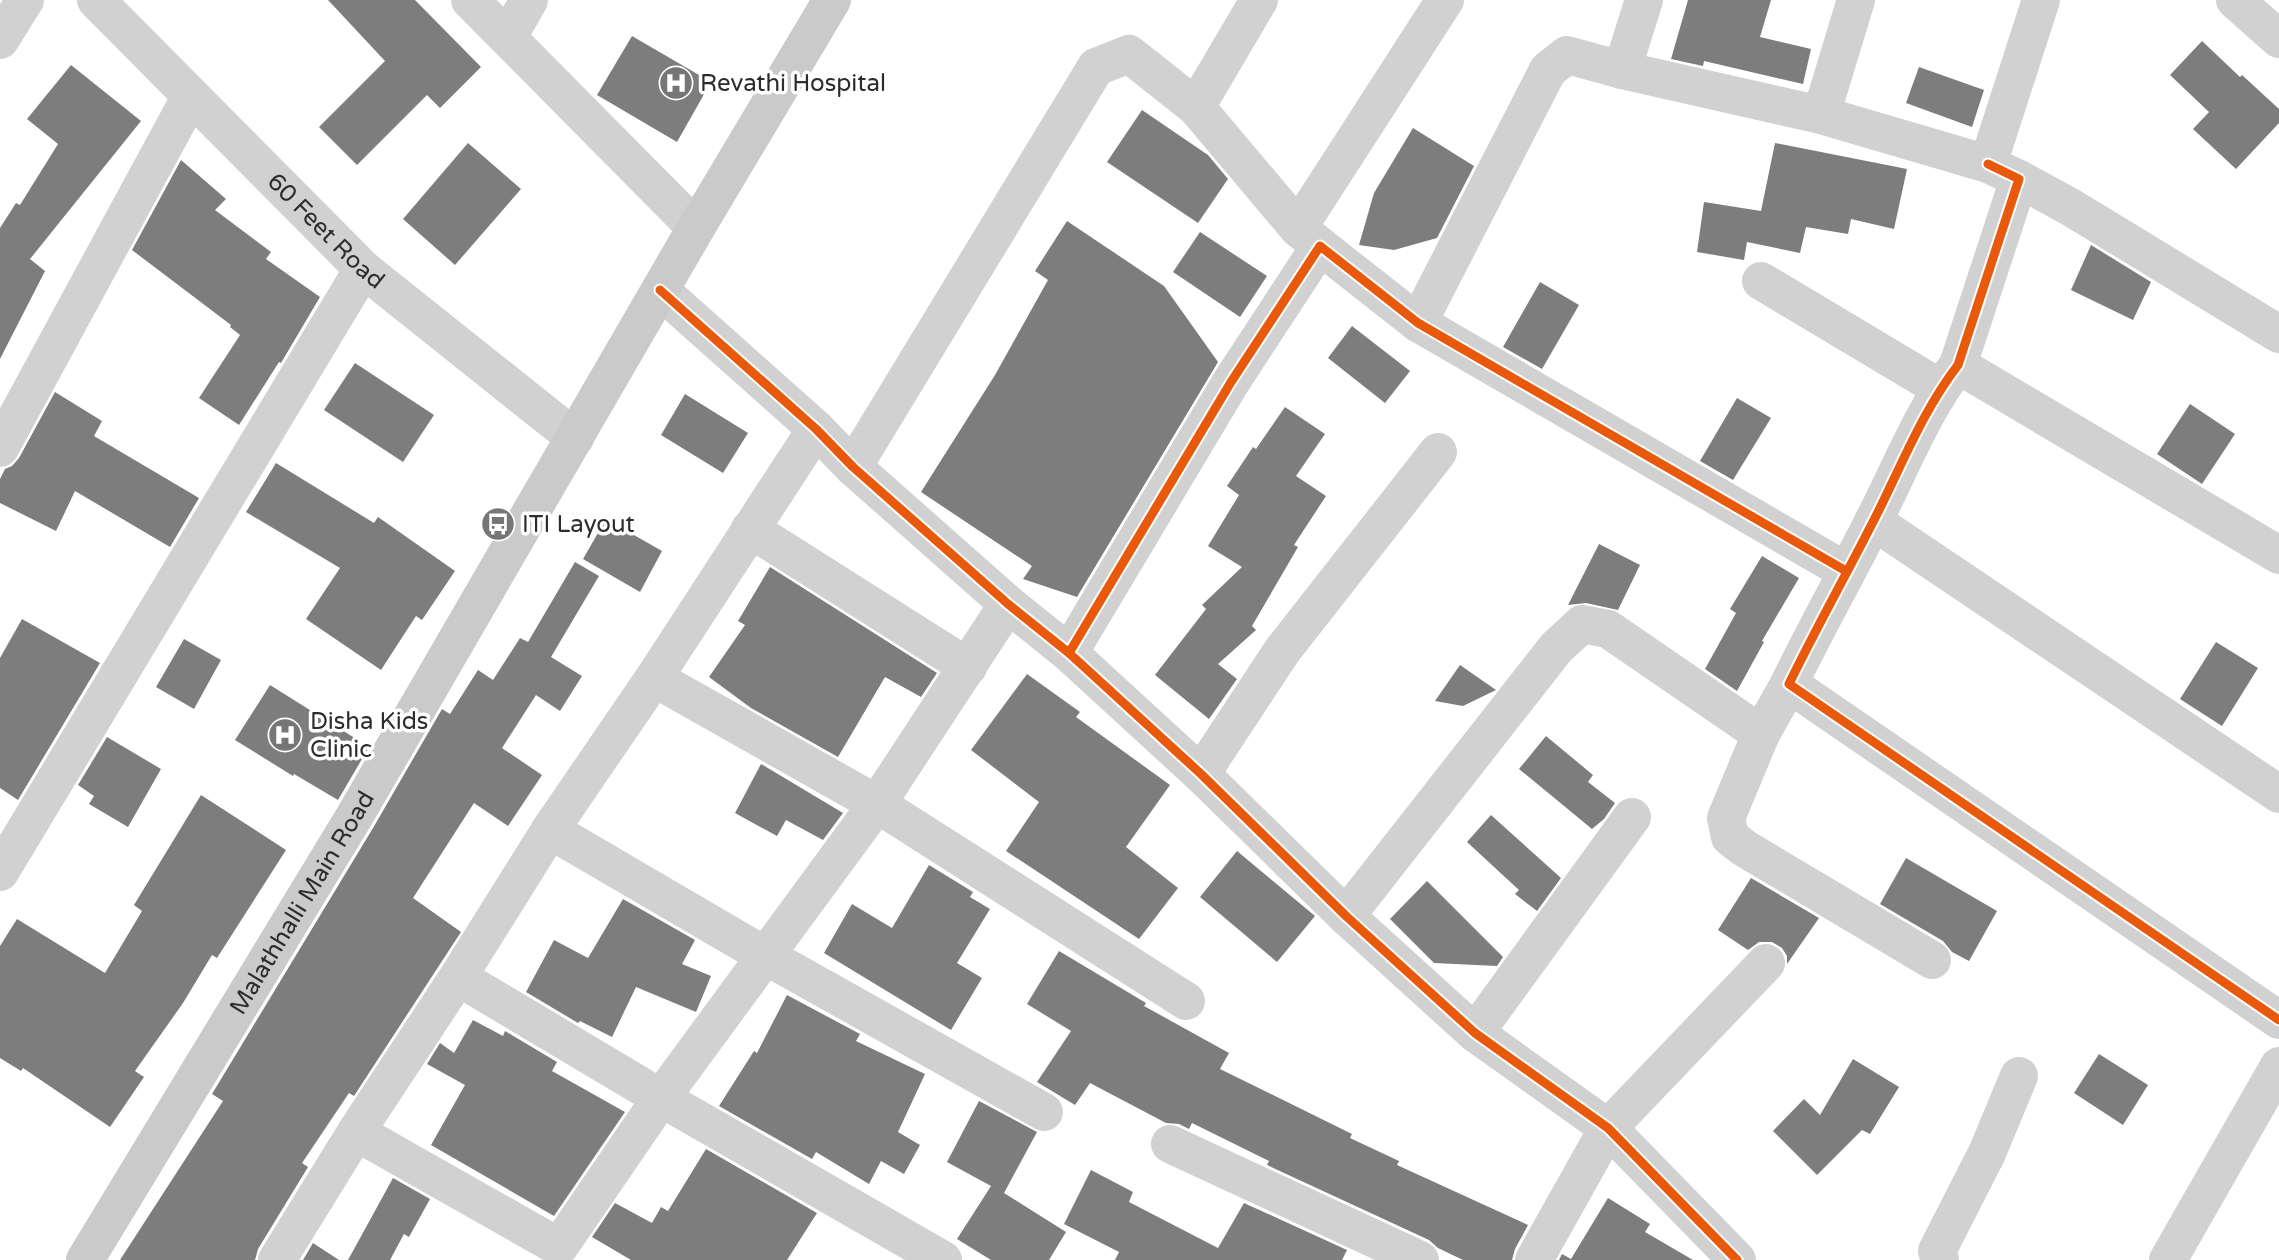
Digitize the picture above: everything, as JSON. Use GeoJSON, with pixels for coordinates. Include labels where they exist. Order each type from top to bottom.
{"type":"FeatureCollection","features":[{"type":"Feature","properties":{"kind":"main road","name":"Malathhalli Main Road"},"geometry":{"type":"LineString","coordinates":[[85,1260],[354,817],[696,228],[832,0]]}},
{"type":"Feature","properties":{"kind":"street"},"geometry":{"type":"LineString","coordinates":[[0,40],[24,0]]}},
{"type":"Feature","properties":{"kind":"street","name":"60 Feet Road"},"geometry":{"type":"LineString","coordinates":[[96,0],[363,269],[575,438]]}},
{"type":"Feature","properties":{"kind":"street"},"geometry":{"type":"LineString","coordinates":[[470,0],[696,228]]}},
{"type":"Feature","properties":{"kind":"street"},"geometry":{"type":"LineString","coordinates":[[508,37],[529,0]]}},
{"type":"Feature","properties":{"kind":"street"},"geometry":{"type":"LineString","coordinates":[[1196,107],[1259,0]]}},
{"type":"Feature","properties":{"kind":"street"},"geometry":{"type":"LineString","coordinates":[[1069,653],[1231,382],[1309,237],[1445,0]]}},
{"type":"Feature","properties":{"kind":"street"},"geometry":{"type":"LineString","coordinates":[[1622,70],[1644,0]]}},
{"type":"Feature","properties":{"kind":"street"},"geometry":{"type":"LineString","coordinates":[[1821,115],[1856,0]]}},
{"type":"Feature","properties":{"kind":"street"},"geometry":{"type":"LineString","coordinates":[[1932,960],[1744,848],[1730,836],[1726,818],[1761,734],[1949,377],[2003,172],[2041,0]]}},
{"type":"Feature","properties":{"kind":"street"},"geometry":{"type":"LineString","coordinates":[[2235,0],[2279,39]]}},
{"type":"Feature","properties":{"kind":"street"},"geometry":{"type":"LineString","coordinates":[[853,467],[1097,66],[1129,54],[1196,107],[1309,237],[1418,323],[1846,571]]}},
{"type":"Feature","properties":{"kind":"street"},"geometry":{"type":"LineString","coordinates":[[1418,323],[1548,70],[1567,55],[1821,115],[2003,172],[2279,334]]}},
{"type":"Feature","properties":{"kind":"street"},"geometry":{"type":"LineString","coordinates":[[0,448],[191,96]]}},
{"type":"Feature","properties":{"kind":"street"},"geometry":{"type":"LineString","coordinates":[[0,872],[363,269]]}},
{"type":"Feature","properties":{"kind":"street"},"geometry":{"type":"LineString","coordinates":[[1761,281],[1949,377],[2279,555]]}},
{"type":"Feature","properties":{"kind":"street"},"geometry":{"type":"LineString","coordinates":[[660,290],[816,429],[853,467],[1008,604],[1069,653],[1201,775],[1346,916],[1475,1033],[1608,1128],[1737,1260]]}},
{"type":"Feature","properties":{"kind":"street"},"geometry":{"type":"LineString","coordinates":[[277,1260],[550,830],[654,678],[816,429]]}},
{"type":"Feature","properties":{"kind":"street"},"geometry":{"type":"LineString","coordinates":[[1201,775],[1282,651],[1438,452]]}},
{"type":"Feature","properties":{"kind":"street"},"geometry":{"type":"LineString","coordinates":[[1873,521],[2279,794]]}},
{"type":"Feature","properties":{"kind":"street"},"geometry":{"type":"LineString","coordinates":[[750,529],[968,667]]}},
{"type":"Feature","properties":{"kind":"street"},"geometry":{"type":"LineString","coordinates":[[356,1132],[570,1254],[661,1098],[877,804],[1008,604]]}},
{"type":"Feature","properties":{"kind":"street"},"geometry":{"type":"LineString","coordinates":[[1346,916],[1556,648],[1583,624],[1608,629],[1761,734]]}},
{"type":"Feature","properties":{"kind":"street"},"geometry":{"type":"LineString","coordinates":[[654,678],[877,804],[1186,1001]]}},
{"type":"Feature","properties":{"kind":"street"},"geometry":{"type":"LineString","coordinates":[[1788,684],[2279,1020]]}},
{"type":"Feature","properties":{"kind":"street"},"geometry":{"type":"LineString","coordinates":[[1475,1033],[1632,817]]}},
{"type":"Feature","properties":{"kind":"street"},"geometry":{"type":"LineString","coordinates":[[550,830],[764,955],[1044,1112]]}},
{"type":"Feature","properties":{"kind":"street"},"geometry":{"type":"LineString","coordinates":[[1534,1260],[1608,1128],[1766,963]]}},
{"type":"Feature","properties":{"kind":"street"},"geometry":{"type":"LineString","coordinates":[[458,976],[661,1098],[943,1260]]}},
{"type":"Feature","properties":{"kind":"street"},"geometry":{"type":"LineString","coordinates":[[2168,1260],[2279,1066]]}},
{"type":"Feature","properties":{"kind":"street"},"geometry":{"type":"LineString","coordinates":[[1940,1260],[1937,1251],[1987,1153],[2019,1076]]}},
{"type":"Feature","properties":{"kind":"street"},"geometry":{"type":"LineString","coordinates":[[1170,1144],[1420,1260]]}},
{"type":"Feature","properties":{"kind":"building"},"geometry":{"type":"Polygon","coordinates":[[[328,0],[415,0],[481,67],[440,108],[427,95],[357,165],[319,127],[385,61],[328,0]]]}},
{"type":"Feature","properties":{"kind":"building"},"geometry":{"type":"Polygon","coordinates":[[[1688,0],[1771,0],[1760,37],[1811,49],[1803,84],[1704,61],[1703,66],[1671,59],[1688,0]]]}},
{"type":"Feature","properties":{"kind":"building"},"geometry":{"type":"Polygon","coordinates":[[[632,36],[711,82],[677,142],[597,95],[632,36]]]}},
{"type":"Feature","properties":{"kind":"building"},"geometry":{"type":"Polygon","coordinates":[[[2202,41],[2279,109],[2279,123],[2236,169],[2193,129],[2209,112],[2170,75],[2202,41]]]}},
{"type":"Feature","properties":{"kind":"building"},"geometry":{"type":"Polygon","coordinates":[[[71,65],[141,121],[30,259],[45,271],[0,359],[0,228],[16,203],[20,205],[58,144],[27,119],[71,65]]]}},
{"type":"Feature","properties":{"kind":"building"},"geometry":{"type":"Polygon","coordinates":[[[1919,67],[1984,90],[1972,127],[1906,103],[1919,67]]]}},
{"type":"Feature","properties":{"kind":"building"},"geometry":{"type":"Polygon","coordinates":[[[1142,110],[1208,155],[1228,179],[1198,223],[1107,162],[1142,110]]]}},
{"type":"Feature","properties":{"kind":"building"},"geometry":{"type":"Polygon","coordinates":[[[1413,128],[1474,166],[1437,238],[1394,250],[1359,245],[1374,193],[1413,128]]]}},
{"type":"Feature","properties":{"kind":"building"},"geometry":{"type":"Polygon","coordinates":[[[468,143],[521,189],[455,265],[403,219],[468,143]]]}},
{"type":"Feature","properties":{"kind":"building"},"geometry":{"type":"Polygon","coordinates":[[[1775,143],[1907,169],[1894,229],[1851,219],[1848,234],[1806,227],[1800,253],[1747,242],[1744,260],[1697,252],[1704,202],[1761,211],[1775,143]]]}},
{"type":"Feature","properties":{"kind":"building"},"geometry":{"type":"Polygon","coordinates":[[[181,160],[226,199],[215,210],[271,252],[266,259],[320,297],[281,363],[279,362],[239,425],[199,398],[240,335],[231,325],[132,250],[181,160]]]}},
{"type":"Feature","properties":{"kind":"building"},"geometry":{"type":"Polygon","coordinates":[[[1067,221],[1164,286],[1218,362],[1077,597],[1023,579],[1032,566],[921,492],[995,375],[1048,280],[1035,271],[1067,221]]]}},
{"type":"Feature","properties":{"kind":"building"},"geometry":{"type":"Polygon","coordinates":[[[1200,232],[1267,276],[1240,317],[1173,272],[1200,232]]]}},
{"type":"Feature","properties":{"kind":"building"},"geometry":{"type":"Polygon","coordinates":[[[2091,245],[2151,282],[2133,320],[2071,290],[2091,245]]]}},
{"type":"Feature","properties":{"kind":"building"},"geometry":{"type":"Polygon","coordinates":[[[1540,282],[1579,305],[1542,369],[1503,347],[1540,282]]]}},
{"type":"Feature","properties":{"kind":"building"},"geometry":{"type":"Polygon","coordinates":[[[1352,326],[1410,371],[1385,403],[1328,358],[1352,326]]]}},
{"type":"Feature","properties":{"kind":"building"},"geometry":{"type":"Polygon","coordinates":[[[355,363],[434,415],[403,462],[324,410],[355,363]]]}},
{"type":"Feature","properties":{"kind":"building"},"geometry":{"type":"Polygon","coordinates":[[[55,392],[102,421],[94,436],[199,498],[170,547],[75,491],[56,531],[0,503],[0,479],[5,469],[19,458],[55,392]]]}},
{"type":"Feature","properties":{"kind":"building"},"geometry":{"type":"Polygon","coordinates":[[[685,394],[748,433],[723,473],[661,435],[685,394]]]}},
{"type":"Feature","properties":{"kind":"building"},"geometry":{"type":"Polygon","coordinates":[[[1737,398],[1771,418],[1733,480],[1700,461],[1737,398]]]}},
{"type":"Feature","properties":{"kind":"building"},"geometry":{"type":"Polygon","coordinates":[[[2190,404],[2235,434],[2202,484],[2157,454],[2190,404]]]}},
{"type":"Feature","properties":{"kind":"building"},"geometry":{"type":"Polygon","coordinates":[[[1285,407],[1325,434],[1296,476],[1326,496],[1294,545],[1298,547],[1252,626],[1256,630],[1218,664],[1237,679],[1209,719],[1155,675],[1206,609],[1202,605],[1242,567],[1208,546],[1239,495],[1227,486],[1253,447],[1256,449],[1285,407]]]}},
{"type":"Feature","properties":{"kind":"building"},"geometry":{"type":"Polygon","coordinates":[[[276,463],[374,523],[378,517],[455,571],[422,620],[416,616],[381,670],[306,619],[340,568],[246,512],[276,463]]]}},
{"type":"Feature","properties":{"kind":"building"},"geometry":{"type":"Polygon","coordinates":[[[606,519],[662,551],[640,592],[583,559],[606,519]]]}},
{"type":"Feature","properties":{"kind":"building"},"geometry":{"type":"Polygon","coordinates":[[[1599,544],[1640,565],[1618,610],[1586,603],[1568,605],[1599,544]]]}},
{"type":"Feature","properties":{"kind":"building"},"geometry":{"type":"Polygon","coordinates":[[[1762,556],[1799,578],[1762,641],[1764,642],[1737,691],[1705,669],[1736,613],[1730,609],[1762,556]]]}},
{"type":"Feature","properties":{"kind":"building"},"geometry":{"type":"Polygon","coordinates":[[[575,562],[599,576],[551,657],[582,676],[560,711],[536,695],[502,748],[542,775],[508,826],[474,803],[413,898],[461,932],[354,1096],[349,1093],[302,1163],[308,1167],[258,1249],[255,1260],[120,1260],[223,1101],[212,1094],[442,709],[450,714],[478,670],[493,680],[520,638],[528,642],[575,562]]]}},
{"type":"Feature","properties":{"kind":"building"},"geometry":{"type":"Polygon","coordinates":[[[770,567],[937,673],[921,697],[885,677],[838,757],[751,708],[709,677],[745,625],[738,621],[770,567]]]}},
{"type":"Feature","properties":{"kind":"building"},"geometry":{"type":"Polygon","coordinates":[[[22,619],[100,663],[18,800],[0,788],[0,658],[22,619]]]}},
{"type":"Feature","properties":{"kind":"building"},"geometry":{"type":"Polygon","coordinates":[[[184,639],[221,660],[194,709],[156,687],[184,639]]]}},
{"type":"Feature","properties":{"kind":"building"},"geometry":{"type":"Polygon","coordinates":[[[2216,642],[2258,668],[2222,726],[2180,699],[2216,642]]]}},
{"type":"Feature","properties":{"kind":"building"},"geometry":{"type":"Polygon","coordinates":[[[1460,665],[1496,690],[1463,706],[1435,701],[1460,665]]]}},
{"type":"Feature","properties":{"kind":"building"},"geometry":{"type":"Polygon","coordinates":[[[1027,674],[1080,712],[1076,717],[1170,785],[1126,847],[1178,888],[1139,939],[1006,851],[1039,802],[971,750],[1027,674]]]}},
{"type":"Feature","properties":{"kind":"building"},"geometry":{"type":"Polygon","coordinates":[[[270,685],[369,747],[338,800],[235,740],[270,685]]]}},
{"type":"Feature","properties":{"kind":"building"},"geometry":{"type":"Polygon","coordinates":[[[1546,736],[1593,775],[1588,782],[1615,803],[1604,819],[1592,829],[1519,769],[1546,736]]]}},
{"type":"Feature","properties":{"kind":"building"},"geometry":{"type":"Polygon","coordinates":[[[107,737],[161,769],[128,827],[89,804],[94,796],[78,785],[107,737]]]}},
{"type":"Feature","properties":{"kind":"building"},"geometry":{"type":"Polygon","coordinates":[[[761,764],[843,813],[823,840],[786,820],[777,836],[735,813],[761,764]]]}},
{"type":"Feature","properties":{"kind":"building"},"geometry":{"type":"Polygon","coordinates":[[[201,795],[286,850],[217,958],[212,955],[183,1003],[135,1071],[144,1077],[110,1127],[23,1068],[21,1071],[0,1058],[0,946],[17,919],[105,973],[142,911],[134,905],[201,795]]]}},
{"type":"Feature","properties":{"kind":"building"},"geometry":{"type":"Polygon","coordinates":[[[1491,815],[1561,878],[1537,911],[1515,894],[1519,890],[1467,842],[1491,815]]]}},
{"type":"Feature","properties":{"kind":"building"},"geometry":{"type":"Polygon","coordinates":[[[1237,851],[1315,916],[1277,962],[1200,897],[1237,851]]]}},
{"type":"Feature","properties":{"kind":"building"},"geometry":{"type":"Polygon","coordinates":[[[1906,858],[1997,911],[1969,961],[1952,952],[1943,941],[1880,904],[1906,858]]]}},
{"type":"Feature","properties":{"kind":"building"},"geometry":{"type":"Polygon","coordinates":[[[929,865],[973,892],[970,897],[990,909],[957,963],[982,978],[951,1030],[824,953],[852,904],[892,928],[929,865]]]}},
{"type":"Feature","properties":{"kind":"building"},"geometry":{"type":"Polygon","coordinates":[[[1751,878],[1819,918],[1787,964],[1787,956],[1782,948],[1772,942],[1759,942],[1748,950],[1718,930],[1751,878]]]}},
{"type":"Feature","properties":{"kind":"building"},"geometry":{"type":"Polygon","coordinates":[[[1427,881],[1503,957],[1497,966],[1434,963],[1390,919],[1427,881]]]}},
{"type":"Feature","properties":{"kind":"building"},"geometry":{"type":"Polygon","coordinates":[[[623,899],[695,940],[682,964],[711,976],[696,1012],[636,987],[612,1037],[580,1021],[578,1023],[526,992],[554,940],[588,958],[623,899]]]}},
{"type":"Feature","properties":{"kind":"building"},"geometry":{"type":"Polygon","coordinates":[[[1059,951],[1146,1003],[1144,1006],[1229,1053],[1220,1069],[1352,1134],[1350,1138],[1399,1161],[1397,1165],[1528,1225],[1512,1260],[1463,1260],[1438,1248],[1429,1240],[1267,1165],[1269,1161],[1192,1123],[1189,1129],[1179,1124],[1166,1123],[1090,1083],[1075,1105],[1037,1082],[1071,1031],[1027,1004],[1059,951]]]}},
{"type":"Feature","properties":{"kind":"building"},"geometry":{"type":"Polygon","coordinates":[[[787,995],[860,1034],[856,1041],[925,1074],[898,1132],[920,1145],[904,1174],[881,1161],[869,1184],[816,1152],[812,1159],[719,1106],[754,1051],[757,1053],[787,995]]]}},
{"type":"Feature","properties":{"kind":"building"},"geometry":{"type":"Polygon","coordinates":[[[473,1020],[503,1036],[505,1031],[557,1062],[552,1071],[625,1112],[554,1216],[431,1145],[465,1085],[427,1064],[440,1043],[454,1053],[473,1020]]]}},
{"type":"Feature","properties":{"kind":"building"},"geometry":{"type":"Polygon","coordinates":[[[2099,1054],[2148,1085],[2123,1125],[2074,1093],[2099,1054]]]}},
{"type":"Feature","properties":{"kind":"building"},"geometry":{"type":"Polygon","coordinates":[[[1853,1059],[1899,1087],[1870,1134],[1862,1130],[1817,1175],[1773,1131],[1804,1099],[1820,1115],[1853,1059]]]}},
{"type":"Feature","properties":{"kind":"building"},"geometry":{"type":"Polygon","coordinates":[[[979,1101],[1037,1132],[1004,1193],[1066,1232],[1049,1260],[991,1260],[957,1239],[991,1186],[947,1162],[979,1101]]]}},
{"type":"Feature","properties":{"kind":"building"},"geometry":{"type":"Polygon","coordinates":[[[706,1149],[817,1213],[787,1260],[631,1260],[592,1237],[615,1203],[652,1223],[661,1207],[668,1211],[706,1149]]]}},
{"type":"Feature","properties":{"kind":"building"},"geometry":{"type":"Polygon","coordinates":[[[1091,1170],[1133,1192],[1129,1202],[1218,1248],[1244,1203],[1347,1250],[1342,1260],[1115,1260],[1119,1252],[1064,1224],[1091,1170]]]}},
{"type":"Feature","properties":{"kind":"building"},"geometry":{"type":"Polygon","coordinates":[[[393,1178],[430,1199],[409,1237],[404,1234],[390,1260],[348,1260],[393,1178]]]}},
{"type":"Feature","properties":{"kind":"building"},"geometry":{"type":"Polygon","coordinates":[[[1608,1198],[1650,1224],[1645,1232],[1693,1260],[1559,1260],[1562,1254],[1571,1259],[1608,1198]]]}},
{"type":"Feature","properties":{"kind":"building"},"geometry":{"type":"Polygon","coordinates":[[[313,1243],[339,1260],[303,1260],[313,1243]]]}},
{"type":"Feature","properties":{"kind":"cycle path"},"geometry":{"type":"LineString","coordinates":[[1988,164],[2019,179],[1958,365],[1924,418],[1789,684],[2279,1020]]}},
{"type":"Feature","properties":{"kind":"cycle path"},"geometry":{"type":"LineString","coordinates":[[1069,653],[1231,382],[1320,246],[1418,323],[1846,571]]}},
{"type":"Feature","properties":{"kind":"cycle path"},"geometry":{"type":"LineString","coordinates":[[660,290],[816,429],[853,467],[1008,604],[1069,653],[1201,774],[1346,916],[1475,1033],[1608,1128],[1737,1260]]}},
{"type":"Feature","properties":{"kind":"place","name":"Revathi Hospital"},"geometry":{"type":"Point","coordinates":[676,83]}},
{"type":"Feature","properties":{"kind":"place","name":"ITI Layout"},"geometry":{"type":"Point","coordinates":[498,524]}},
{"type":"Feature","properties":{"kind":"place","name":"Disha Kids Clinic"},"geometry":{"type":"Point","coordinates":[285,735]}}]}
